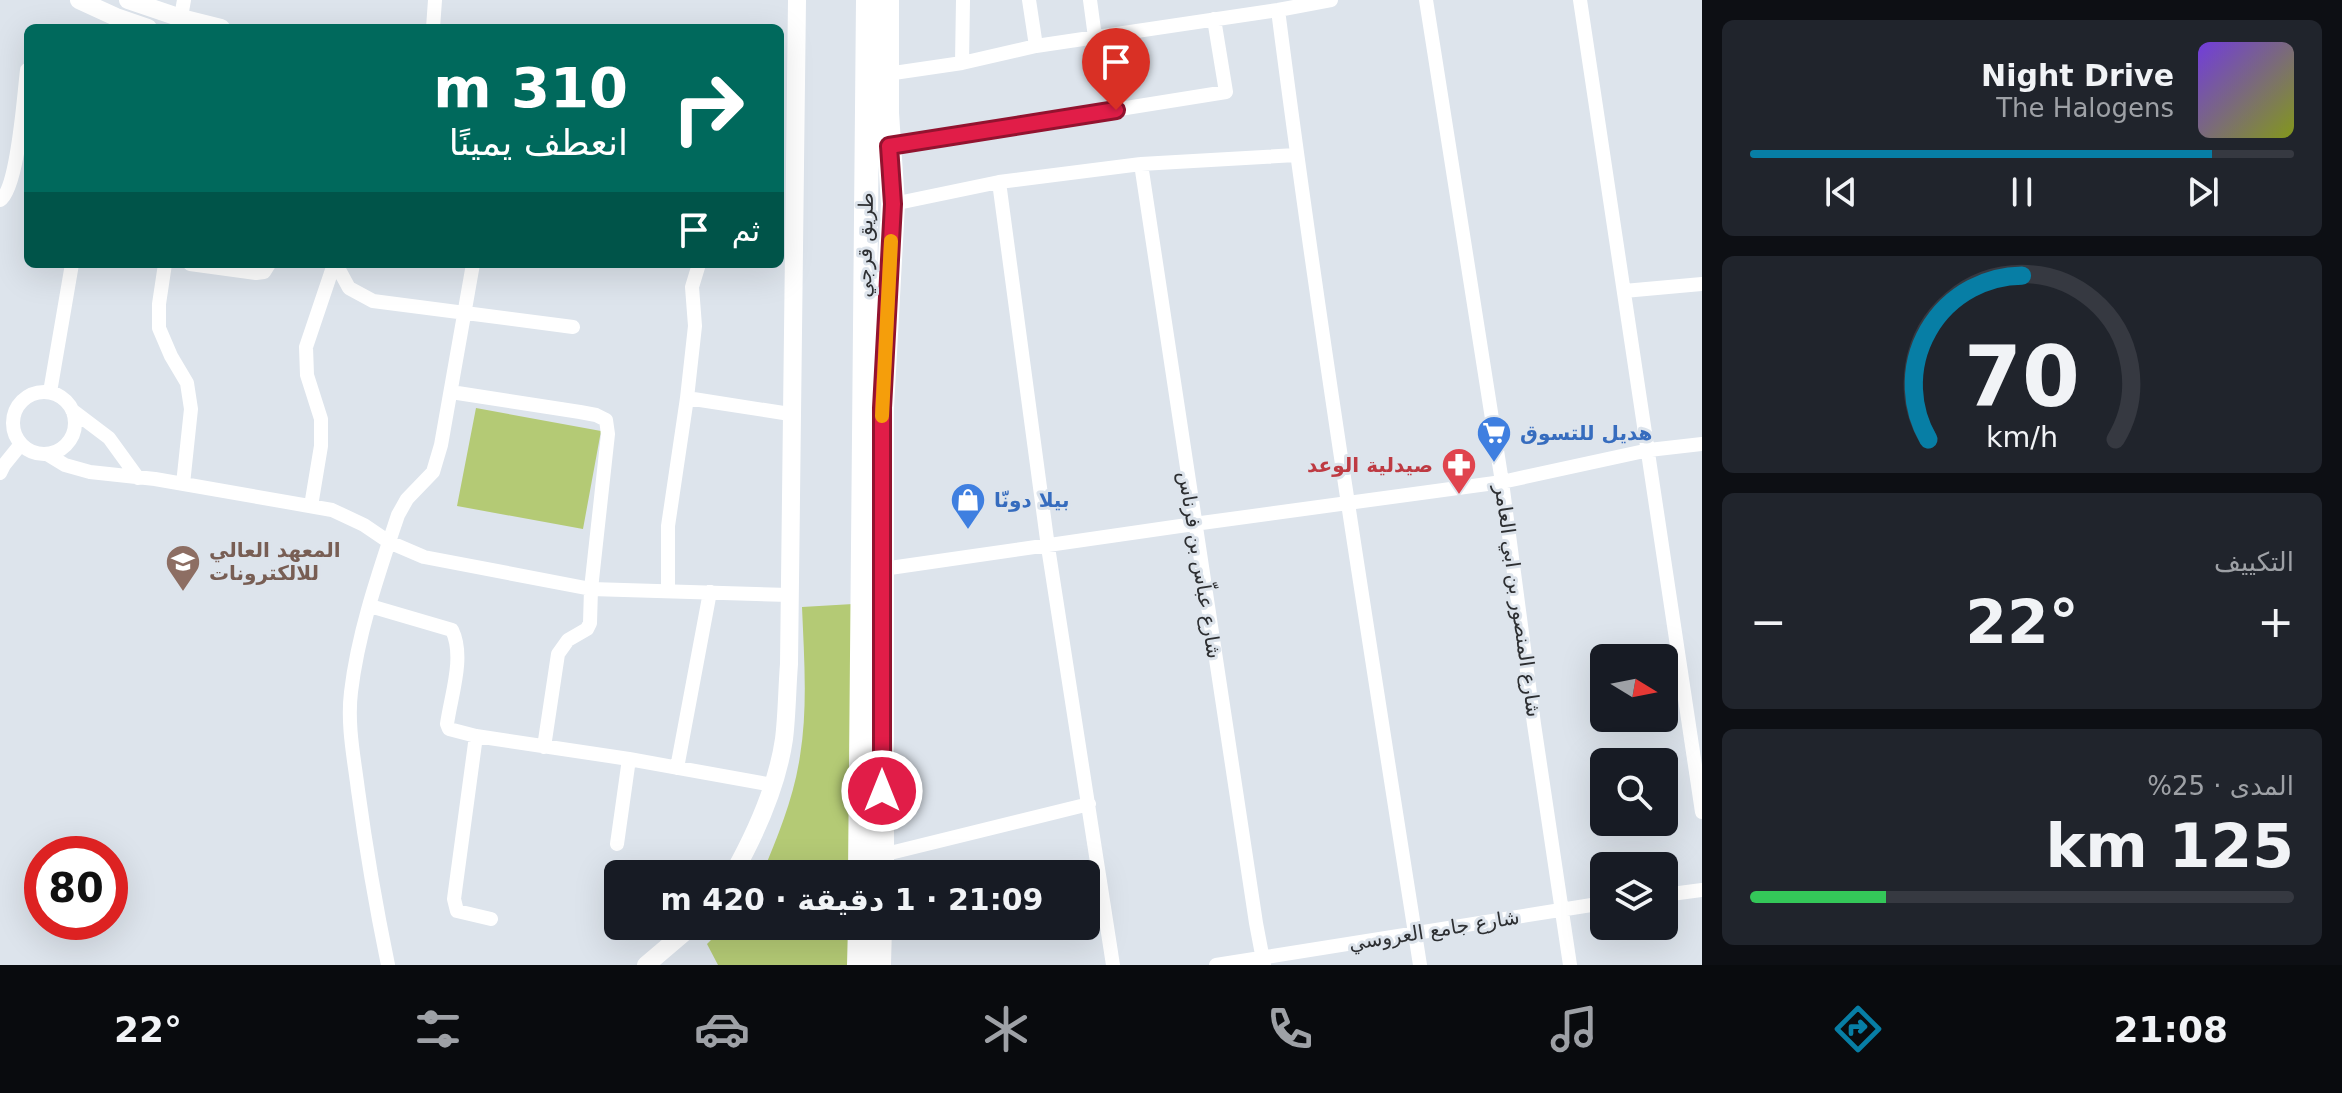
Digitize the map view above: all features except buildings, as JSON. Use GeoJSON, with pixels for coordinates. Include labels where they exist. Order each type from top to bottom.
{"type":"FeatureCollection","features":[{"type":"Feature","properties":{"kind":"highway","name":"طريق قرجي"},"geometry":{"type":"LineString","coordinates":[[868,0],[872,571],[882,860]]}},
{"type":"Feature","properties":{"kind":"highway","name":"طريق قرجي"},"geometry":{"type":"LineString","coordinates":[[861,860],[872,571],[893,204],[887,0]]}},
{"type":"Feature","properties":{"kind":"highway"},"geometry":{"type":"LineString","coordinates":[[859,965],[860,940]]}},
{"type":"Feature","properties":{"kind":"highway"},"geometry":{"type":"LineString","coordinates":[[879,965],[880,940]]}},
{"type":"Feature","properties":{"kind":"street"},"geometry":{"type":"LineString","coordinates":[[79,0],[115,22]]}},
{"type":"Feature","properties":{"kind":"street"},"geometry":{"type":"LineString","coordinates":[[128,0],[209,24]]}},
{"type":"Feature","properties":{"kind":"street"},"geometry":{"type":"LineString","coordinates":[[433,24],[435,0]]}},
{"type":"Feature","properties":{"kind":"street"},"geometry":{"type":"LineString","coordinates":[[962,63],[963,0]]}},
{"type":"Feature","properties":{"kind":"street"},"geometry":{"type":"LineString","coordinates":[[1029,0],[1036,46]]}},
{"type":"Feature","properties":{"kind":"street"},"geometry":{"type":"LineString","coordinates":[[1090,0],[1095,37]]}},
{"type":"Feature","properties":{"kind":"street"},"geometry":{"type":"LineString","coordinates":[[887,74],[962,63],[1036,46],[1331,0]]}},
{"type":"Feature","properties":{"kind":"street","name":"شارع المنصور بن ابي العامر"},"geometry":{"type":"LineString","coordinates":[[1426,0],[1502,482],[1570,965]]}},
{"type":"Feature","properties":{"kind":"street"},"geometry":{"type":"LineString","coordinates":[[1580,0],[1702,812]]}},
{"type":"Feature","properties":{"kind":"street"},"geometry":{"type":"LineString","coordinates":[[741,860],[773,785],[784,737],[789,664],[788,32],[796,5]]}},
{"type":"Feature","properties":{"kind":"street"},"geometry":{"type":"LineString","coordinates":[[1278,10],[1296,155],[1420,965]]}},
{"type":"Feature","properties":{"kind":"street"},"geometry":{"type":"LineString","coordinates":[[889,146],[1226,92],[1214,19]]}},
{"type":"Feature","properties":{"kind":"street"},"geometry":{"type":"LineString","coordinates":[[0,200],[5,197],[14,171],[24,93]]}},
{"type":"Feature","properties":{"kind":"street"},"geometry":{"type":"LineString","coordinates":[[893,204],[999,182],[1141,164],[1296,155]]}},
{"type":"Feature","properties":{"kind":"street","name":"شارع عباّس بن فرناس"},"geometry":{"type":"LineString","coordinates":[[1141,164],[1194,524],[1264,962]]}},
{"type":"Feature","properties":{"kind":"street"},"geometry":{"type":"LineString","coordinates":[[999,182],[1048,547],[1113,965]]}},
{"type":"Feature","properties":{"kind":"street"},"geometry":{"type":"LineString","coordinates":[[50,392],[71,268]]}},
{"type":"Feature","properties":{"kind":"street"},"geometry":{"type":"LineString","coordinates":[[164,268],[159,328],[187,383],[191,409],[183,484]]}},
{"type":"Feature","properties":{"kind":"street"},"geometry":{"type":"LineString","coordinates":[[219,268],[256,273],[264,272],[266,268]]}},
{"type":"Feature","properties":{"kind":"street"},"geometry":{"type":"LineString","coordinates":[[311,506],[321,446],[321,419],[307,375],[306,347],[334,268]]}},
{"type":"Feature","properties":{"kind":"street"},"geometry":{"type":"LineString","coordinates":[[337,268],[349,288],[373,301],[573,327]]}},
{"type":"Feature","properties":{"kind":"street"},"geometry":{"type":"LineString","coordinates":[[388,965],[371,882],[349,723],[351,693],[370,606],[398,515],[407,499],[433,472],[441,445],[472,268]]}},
{"type":"Feature","properties":{"kind":"street"},"geometry":{"type":"LineString","coordinates":[[668,590],[668,526],[687,398],[695,326],[692,287],[698,268]]}},
{"type":"Feature","properties":{"kind":"street"},"geometry":{"type":"LineString","coordinates":[[1624,291],[1702,284]]}},
{"type":"Feature","properties":{"kind":"street"},"geometry":{"type":"LineString","coordinates":[[72,410],[74,429],[71,438],[57,451],[38,453],[21,444],[13,426],[17,408],[31,394],[50,392],[59,395],[72,410],[109,438],[138,478]]}},
{"type":"Feature","properties":{"kind":"street"},"geometry":{"type":"LineString","coordinates":[[451,392],[588,413],[606,420],[608,434],[589,627],[568,640],[558,654],[544,747]]}},
{"type":"Feature","properties":{"kind":"street"},"geometry":{"type":"LineString","coordinates":[[687,398],[790,414]]}},
{"type":"Feature","properties":{"kind":"street"},"geometry":{"type":"LineString","coordinates":[[0,404],[17,408]]}},
{"type":"Feature","properties":{"kind":"street"},"geometry":{"type":"LineString","coordinates":[[0,473],[21,444]]}},
{"type":"Feature","properties":{"kind":"street"},"geometry":{"type":"LineString","coordinates":[[872,571],[1502,482],[1649,450],[1702,444]]}},
{"type":"Feature","properties":{"kind":"street"},"geometry":{"type":"LineString","coordinates":[[47,454],[77,469],[332,510],[364,525],[389,542],[424,557],[591,589],[789,595]]}},
{"type":"Feature","properties":{"kind":"street"},"geometry":{"type":"LineString","coordinates":[[677,768],[710,592]]}},
{"type":"Feature","properties":{"kind":"street"},"geometry":{"type":"LineString","coordinates":[[370,606],[452,630],[458,641],[447,724],[449,729],[773,785]]}},
{"type":"Feature","properties":{"kind":"street"},"geometry":{"type":"LineString","coordinates":[[476,736],[454,899],[457,911],[491,919]]}},
{"type":"Feature","properties":{"kind":"street"},"geometry":{"type":"LineString","coordinates":[[617,844],[629,759]]}},
{"type":"Feature","properties":{"kind":"street"},"geometry":{"type":"LineString","coordinates":[[896,860],[1089,804]]}},
{"type":"Feature","properties":{"kind":"street"},"geometry":{"type":"LineString","coordinates":[[1678,893],[1702,890]]}},
{"type":"Feature","properties":{"kind":"street","name":"شارع جامع العروسي"},"geometry":{"type":"LineString","coordinates":[[1216,965],[1264,962],[1590,905]]}},
{"type":"Feature","properties":{"kind":"street"},"geometry":{"type":"LineString","coordinates":[[646,965],[675,940]]}},
{"type":"Feature","properties":{"kind":"green space"},"geometry":{"type":"Polygon","coordinates":[[[476,408],[601,431],[583,529],[457,506],[476,408]]]}},
{"type":"Feature","properties":{"kind":"green space"},"geometry":{"type":"Polygon","coordinates":[[[853,604],[850,860],[768,860],[790,801],[800,756],[805,700],[802,607],[853,604]]]}},
{"type":"Feature","properties":{"kind":"green space"},"geometry":{"type":"Polygon","coordinates":[[[711,940],[851,940],[850,965],[718,965],[707,944],[711,940]]]}},
{"type":"Feature","properties":{"kind":"slow traffic"},"geometry":{"type":"LineString","coordinates":[[882,416],[891,241]]}},
{"type":"Feature","properties":{"kind":"place","name":"هديل للتسوق"},"geometry":{"type":"Point","coordinates":[1494,464]}},
{"type":"Feature","properties":{"kind":"place","name":"صيدلية الوعد"},"geometry":{"type":"Point","coordinates":[1459,496]}},
{"type":"Feature","properties":{"kind":"place","name":"بيلا دونّا"},"geometry":{"type":"Point","coordinates":[968,531]}},
{"type":"Feature","properties":{"kind":"place","name":"المعهد العالي للالكترونات"},"geometry":{"type":"Point","coordinates":[183,593]}},
{"type":"Feature","properties":{"kind":"route"},"geometry":{"type":"LineString","coordinates":[[882,791],[882,408],[893,204],[889,146],[1116,110]]}}]}
